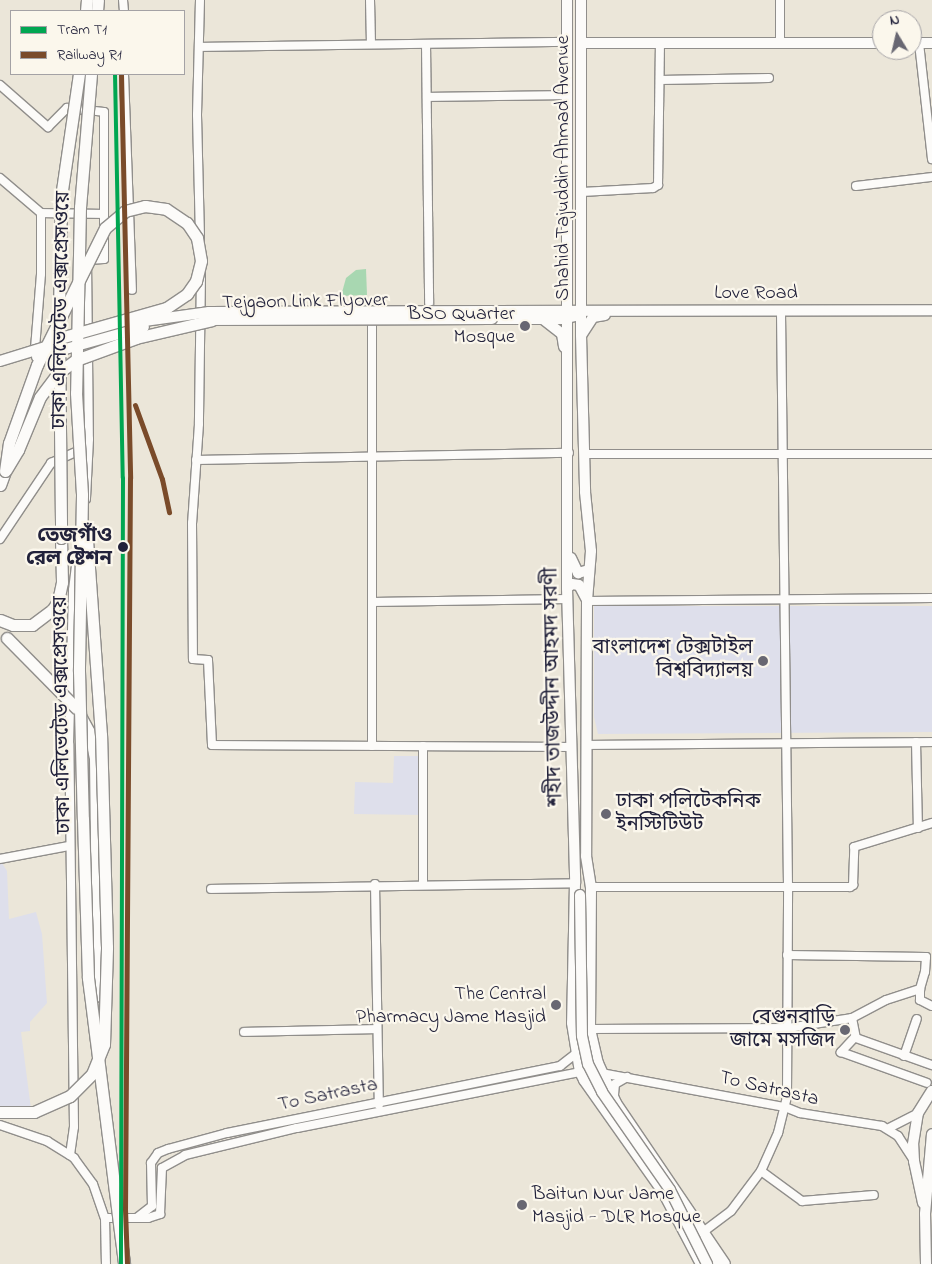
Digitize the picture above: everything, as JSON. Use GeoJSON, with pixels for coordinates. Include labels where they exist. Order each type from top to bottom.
{"type":"FeatureCollection","features":[{"type":"Feature","properties":{"kind":"highway","name":"ঢাকা এলিভেটেড এক্সপ্রেসওয়ে"},"geometry":{"type":"LineString","coordinates":[[0,620],[13,625],[32,625],[53,609],[58,601],[62,582],[60,217],[79,75]]}},
{"type":"Feature","properties":{"kind":"highway","name":"ঢাকা এলিভেটেড এক্সপ্রেসওয়ে"},"geometry":{"type":"LineString","coordinates":[[91,75],[78,254],[76,393],[82,496],[79,671],[86,939],[92,1014],[124,1264]]}},
{"type":"Feature","properties":{"kind":"highway"},"geometry":{"type":"LineString","coordinates":[[0,485],[5,471],[9,442],[37,365],[43,351],[46,344],[49,337],[90,254],[105,228],[126,210],[145,206],[166,209],[187,223],[197,238],[202,261],[196,281],[180,301],[166,308],[60,338],[49,343],[44,346],[37,348]]}},
{"type":"Feature","properties":{"kind":"highway"},"geometry":{"type":"LineString","coordinates":[[5,471],[18,450],[40,397],[58,373],[76,360],[136,338],[212,320]]}},
{"type":"Feature","properties":{"kind":"highway"},"geometry":{"type":"LineString","coordinates":[[0,1112],[34,1112],[70,1096],[97,1067],[106,1025],[101,735],[82,496]]}},
{"type":"Feature","properties":{"kind":"highway"},"geometry":{"type":"LineString","coordinates":[[0,630],[68,699],[83,720],[92,739],[95,767],[96,913],[92,1014]]}},
{"type":"Feature","properties":{"kind":"main road","name":"শহীদ তাজউদ্দীন আহমদ সরণী"},"geometry":{"type":"LineString","coordinates":[[567,0],[570,554],[568,599],[575,884],[572,1023],[574,1055],[580,1072]]}},
{"type":"Feature","properties":{"kind":"main road","name":"Shahid Tajuddin Ahmad Avenue"},"geometry":{"type":"LineString","coordinates":[[581,0],[581,335]]}},
{"type":"Feature","properties":{"kind":"main road"},"geometry":{"type":"LineString","coordinates":[[581,43],[872,43]]}},
{"type":"Feature","properties":{"kind":"main road"},"geometry":{"type":"LineString","coordinates":[[569,211],[582,211]]}},
{"type":"Feature","properties":{"kind":"main road"},"geometry":{"type":"LineString","coordinates":[[569,296],[544,315],[562,334],[565,375],[569,382]]}},
{"type":"Feature","properties":{"kind":"main road"},"geometry":{"type":"LineString","coordinates":[[569,314],[581,310]]}},
{"type":"Feature","properties":{"kind":"main road","name":"Love Road"},"geometry":{"type":"LineString","coordinates":[[581,310],[932,310]]}},
{"type":"Feature","properties":{"kind":"main road"},"geometry":{"type":"LineString","coordinates":[[581,335],[596,315],[639,316],[655,310]]}},
{"type":"Feature","properties":{"kind":"main road","name":"Tejgaon Link Flyover"},"geometry":{"type":"LineString","coordinates":[[0,364],[37,348],[104,328],[185,314],[569,314]]}},
{"type":"Feature","properties":{"kind":"main road","name":"Tejgaon Link Flyover"},"geometry":{"type":"LineString","coordinates":[[0,364],[140,327],[212,320],[492,315]]}},
{"type":"Feature","properties":{"kind":"main road","name":"শহীদ তাজউদ্দীন আহমদ সরণী"},"geometry":{"type":"LineString","coordinates":[[581,335],[584,454],[590,570],[587,601],[586,856],[591,887],[591,1034],[602,1073]]}},
{"type":"Feature","properties":{"kind":"main road"},"geometry":{"type":"LineString","coordinates":[[570,554],[578,573],[590,570]]}},
{"type":"Feature","properties":{"kind":"main road"},"geometry":{"type":"LineString","coordinates":[[568,588],[572,584],[579,585],[587,601]]}},
{"type":"Feature","properties":{"kind":"main road"},"geometry":{"type":"LineString","coordinates":[[575,884],[580,895],[582,1036],[588,1064],[602,1092],[670,1190],[707,1264]]}},
{"type":"Feature","properties":{"kind":"main road"},"geometry":{"type":"LineString","coordinates":[[574,1055],[591,1034]]}},
{"type":"Feature","properties":{"kind":"main road"},"geometry":{"type":"LineString","coordinates":[[580,1072],[592,1067],[596,1056]]}},
{"type":"Feature","properties":{"kind":"main road"},"geometry":{"type":"LineString","coordinates":[[580,1072],[602,1073],[614,1099],[686,1209],[725,1264]]}},
{"type":"Feature","properties":{"kind":"main road"},"geometry":{"type":"LineString","coordinates":[[580,1072],[659,1186],[701,1264]]}},
{"type":"Feature","properties":{"kind":"main road"},"geometry":{"type":"LineString","coordinates":[[592,1091],[606,1084]]}},
{"type":"Feature","properties":{"kind":"main road"},"geometry":{"type":"LineString","coordinates":[[926,1214],[914,1161],[918,1113],[929,1087]]}},
{"type":"Feature","properties":{"kind":"main road"},"geometry":{"type":"LineString","coordinates":[[926,1264],[926,1214],[932,1134]]}},
{"type":"Feature","properties":{"kind":"main road"},"geometry":{"type":"LineString","coordinates":[[686,1209],[690,1220],[716,1264]]}},
{"type":"Feature","properties":{"kind":"street"},"geometry":{"type":"LineString","coordinates":[[200,0],[198,47],[201,304],[192,522],[193,659],[208,660],[212,745],[571,747]]}},
{"type":"Feature","properties":{"kind":"street"},"geometry":{"type":"LineString","coordinates":[[370,0],[370,44]]}},
{"type":"Feature","properties":{"kind":"street"},"geometry":{"type":"LineString","coordinates":[[780,0],[780,42]]}},
{"type":"Feature","properties":{"kind":"street"},"geometry":{"type":"LineString","coordinates":[[198,47],[567,42]]}},
{"type":"Feature","properties":{"kind":"street"},"geometry":{"type":"LineString","coordinates":[[582,192],[653,188],[658,185],[660,43]]}},
{"type":"Feature","properties":{"kind":"street"},"geometry":{"type":"LineString","coordinates":[[426,44],[430,303]]}},
{"type":"Feature","properties":{"kind":"street"},"geometry":{"type":"LineString","coordinates":[[918,60],[930,128],[932,159]]}},
{"type":"Feature","properties":{"kind":"street"},"geometry":{"type":"LineString","coordinates":[[124,75],[132,290]]}},
{"type":"Feature","properties":{"kind":"street"},"geometry":{"type":"LineString","coordinates":[[660,80],[769,78]]}},
{"type":"Feature","properties":{"kind":"street"},"geometry":{"type":"LineString","coordinates":[[0,85],[48,127],[67,108],[104,112],[104,259],[87,260],[85,338],[89,480],[73,590],[69,846],[74,1126],[70,1155]]}},
{"type":"Feature","properties":{"kind":"street"},"geometry":{"type":"LineString","coordinates":[[427,97],[568,95]]}},
{"type":"Feature","properties":{"kind":"street"},"geometry":{"type":"LineString","coordinates":[[0,178],[41,213],[103,214]]}},
{"type":"Feature","properties":{"kind":"street"},"geometry":{"type":"LineString","coordinates":[[856,186],[932,178]]}},
{"type":"Feature","properties":{"kind":"street"},"geometry":{"type":"LineString","coordinates":[[37,348],[41,274],[41,213]]}},
{"type":"Feature","properties":{"kind":"street"},"geometry":{"type":"LineString","coordinates":[[372,303],[370,458],[372,746]]}},
{"type":"Feature","properties":{"kind":"street"},"geometry":{"type":"LineString","coordinates":[[703,1232],[731,1211],[761,1171],[781,1125],[785,1106],[788,1028],[788,886],[781,311]]}},
{"type":"Feature","properties":{"kind":"street"},"geometry":{"type":"LineString","coordinates":[[0,364],[85,338]]}},
{"type":"Feature","properties":{"kind":"street"},"geometry":{"type":"LineString","coordinates":[[0,539],[51,463],[85,447],[89,439]]}},
{"type":"Feature","properties":{"kind":"street"},"geometry":{"type":"LineString","coordinates":[[196,460],[569,453]]}},
{"type":"Feature","properties":{"kind":"street"},"geometry":{"type":"LineString","coordinates":[[584,454],[932,454]]}},
{"type":"Feature","properties":{"kind":"street"},"geometry":{"type":"LineString","coordinates":[[587,601],[932,598]]}},
{"type":"Feature","properties":{"kind":"street"},"geometry":{"type":"LineString","coordinates":[[372,602],[568,599]]}},
{"type":"Feature","properties":{"kind":"street"},"geometry":{"type":"LineString","coordinates":[[916,742],[918,828]]}},
{"type":"Feature","properties":{"kind":"street"},"geometry":{"type":"LineString","coordinates":[[587,745],[932,742]]}},
{"type":"Feature","properties":{"kind":"street"},"geometry":{"type":"LineString","coordinates":[[423,746],[423,884]]}},
{"type":"Feature","properties":{"kind":"street"},"geometry":{"type":"LineString","coordinates":[[591,887],[850,887],[853,886],[854,847],[932,823]]}},
{"type":"Feature","properties":{"kind":"street"},"geometry":{"type":"LineString","coordinates":[[0,859],[69,846]]}},
{"type":"Feature","properties":{"kind":"street"},"geometry":{"type":"LineString","coordinates":[[211,889],[375,884],[575,884]]}},
{"type":"Feature","properties":{"kind":"street"},"geometry":{"type":"LineString","coordinates":[[375,884],[376,1029],[381,1111]]}},
{"type":"Feature","properties":{"kind":"street"},"geometry":{"type":"LineString","coordinates":[[787,955],[926,957],[920,989],[920,1000],[932,1006]]}},
{"type":"Feature","properties":{"kind":"street"},"geometry":{"type":"LineString","coordinates":[[591,1034],[606,1029],[788,1028],[852,1018],[886,1000],[920,989]]}},
{"type":"Feature","properties":{"kind":"street"},"geometry":{"type":"LineString","coordinates":[[852,1018],[855,1037]]}},
{"type":"Feature","properties":{"kind":"street"},"geometry":{"type":"LineString","coordinates":[[904,1056],[917,1019]]}},
{"type":"Feature","properties":{"kind":"street"},"geometry":{"type":"LineString","coordinates":[[244,1032],[376,1029]]}},
{"type":"Feature","properties":{"kind":"street"},"geometry":{"type":"LineString","coordinates":[[855,1037],[932,1065]]}},
{"type":"Feature","properties":{"kind":"street"},"geometry":{"type":"LineString","coordinates":[[855,1037],[841,1052],[929,1087]]}},
{"type":"Feature","properties":{"kind":"street","name":"To Satrasta"},"geometry":{"type":"LineString","coordinates":[[162,1151],[227,1133],[560,1066],[574,1055]]}},
{"type":"Feature","properties":{"kind":"street"},"geometry":{"type":"LineString","coordinates":[[105,1218],[155,1217],[162,1212],[160,1175],[168,1162],[230,1143],[580,1072]]}},
{"type":"Feature","properties":{"kind":"street","name":"To Satrasta"},"geometry":{"type":"LineString","coordinates":[[602,1073],[785,1106],[800,1114],[889,1128]]}},
{"type":"Feature","properties":{"kind":"street"},"geometry":{"type":"LineString","coordinates":[[614,1099],[615,1084],[632,1077]]}},
{"type":"Feature","properties":{"kind":"street"},"geometry":{"type":"LineString","coordinates":[[914,1161],[889,1128],[918,1113]]}},
{"type":"Feature","properties":{"kind":"street"},"geometry":{"type":"LineString","coordinates":[[781,1125],[800,1114]]}},
{"type":"Feature","properties":{"kind":"street"},"geometry":{"type":"LineString","coordinates":[[0,1125],[47,1141],[70,1155],[88,1176],[105,1218],[106,1264]]}},
{"type":"Feature","properties":{"kind":"street"},"geometry":{"type":"LineString","coordinates":[[227,1133],[230,1143]]}},
{"type":"Feature","properties":{"kind":"street"},"geometry":{"type":"LineString","coordinates":[[138,1217],[152,1206],[150,1168],[153,1158],[162,1151],[168,1162]]}},
{"type":"Feature","properties":{"kind":"street"},"geometry":{"type":"LineString","coordinates":[[761,1171],[802,1201],[874,1195]]}},
{"type":"Feature","properties":{"kind":"shaded area","name":"বাংলাদেশ টেক্সটাইল বিশ্ববিদ্যালয়"},"geometry":{"type":"Polygon","coordinates":[[[594,606],[932,606],[932,732],[598,734],[594,717],[594,606]]]}},
{"type":"Feature","properties":{"kind":"shaded area"},"geometry":{"type":"Polygon","coordinates":[[[394,756],[421,756],[421,815],[354,814],[355,782],[393,783],[394,756]]]}},
{"type":"Feature","properties":{"kind":"shaded area"},"geometry":{"type":"Polygon","coordinates":[[[0,860],[7,871],[9,919],[36,912],[42,934],[47,1003],[30,1022],[30,1031],[21,1032],[31,1109],[0,1109],[0,860]]]}},
{"type":"Feature","properties":{"kind":"green space"},"geometry":{"type":"Polygon","coordinates":[[[366,269],[367,295],[341,296],[346,278],[356,270],[366,269]]]}},
{"type":"Feature","properties":{"kind":"tram line","name":"T1"},"geometry":{"type":"LineString","coordinates":[[115,75],[123,478],[121,1264]]}},
{"type":"Feature","properties":{"kind":"rail line","name":"R1"},"geometry":{"type":"LineString","coordinates":[[121,75],[130,478],[125,1209],[127,1264]]}},
{"type":"Feature","properties":{"kind":"rail line","name":"R1"},"geometry":{"type":"LineString","coordinates":[[135,405],[162,479],[169,512]]}},
{"type":"Feature","properties":{"kind":"place","name":"BSO Quarter Mosque"},"geometry":{"type":"Point","coordinates":[525,326]}},
{"type":"Feature","properties":{"kind":"place","name":"তেজগাঁও রেল ষ্টেশন"},"geometry":{"type":"Point","coordinates":[123,547]}},
{"type":"Feature","properties":{"kind":"place","name":"বাংলাদেশ টেক্সটাইল বিশ্ববিদ্যালয়"},"geometry":{"type":"Point","coordinates":[763,661]}},
{"type":"Feature","properties":{"kind":"place","name":"ঢাকা পলিটেকনিক ইনস্টিটিউট"},"geometry":{"type":"Point","coordinates":[606,814]}},
{"type":"Feature","properties":{"kind":"place","name":"The Central Pharmacy Jame Masjid"},"geometry":{"type":"Point","coordinates":[556,1005]}},
{"type":"Feature","properties":{"kind":"place","name":"বেগুনবাড়ি জামে মসজিদ"},"geometry":{"type":"Point","coordinates":[845,1030]}},
{"type":"Feature","properties":{"kind":"place","name":"Baitun Nur Jame Masjid - DLR Mosque"},"geometry":{"type":"Point","coordinates":[522,1205]}}]}
